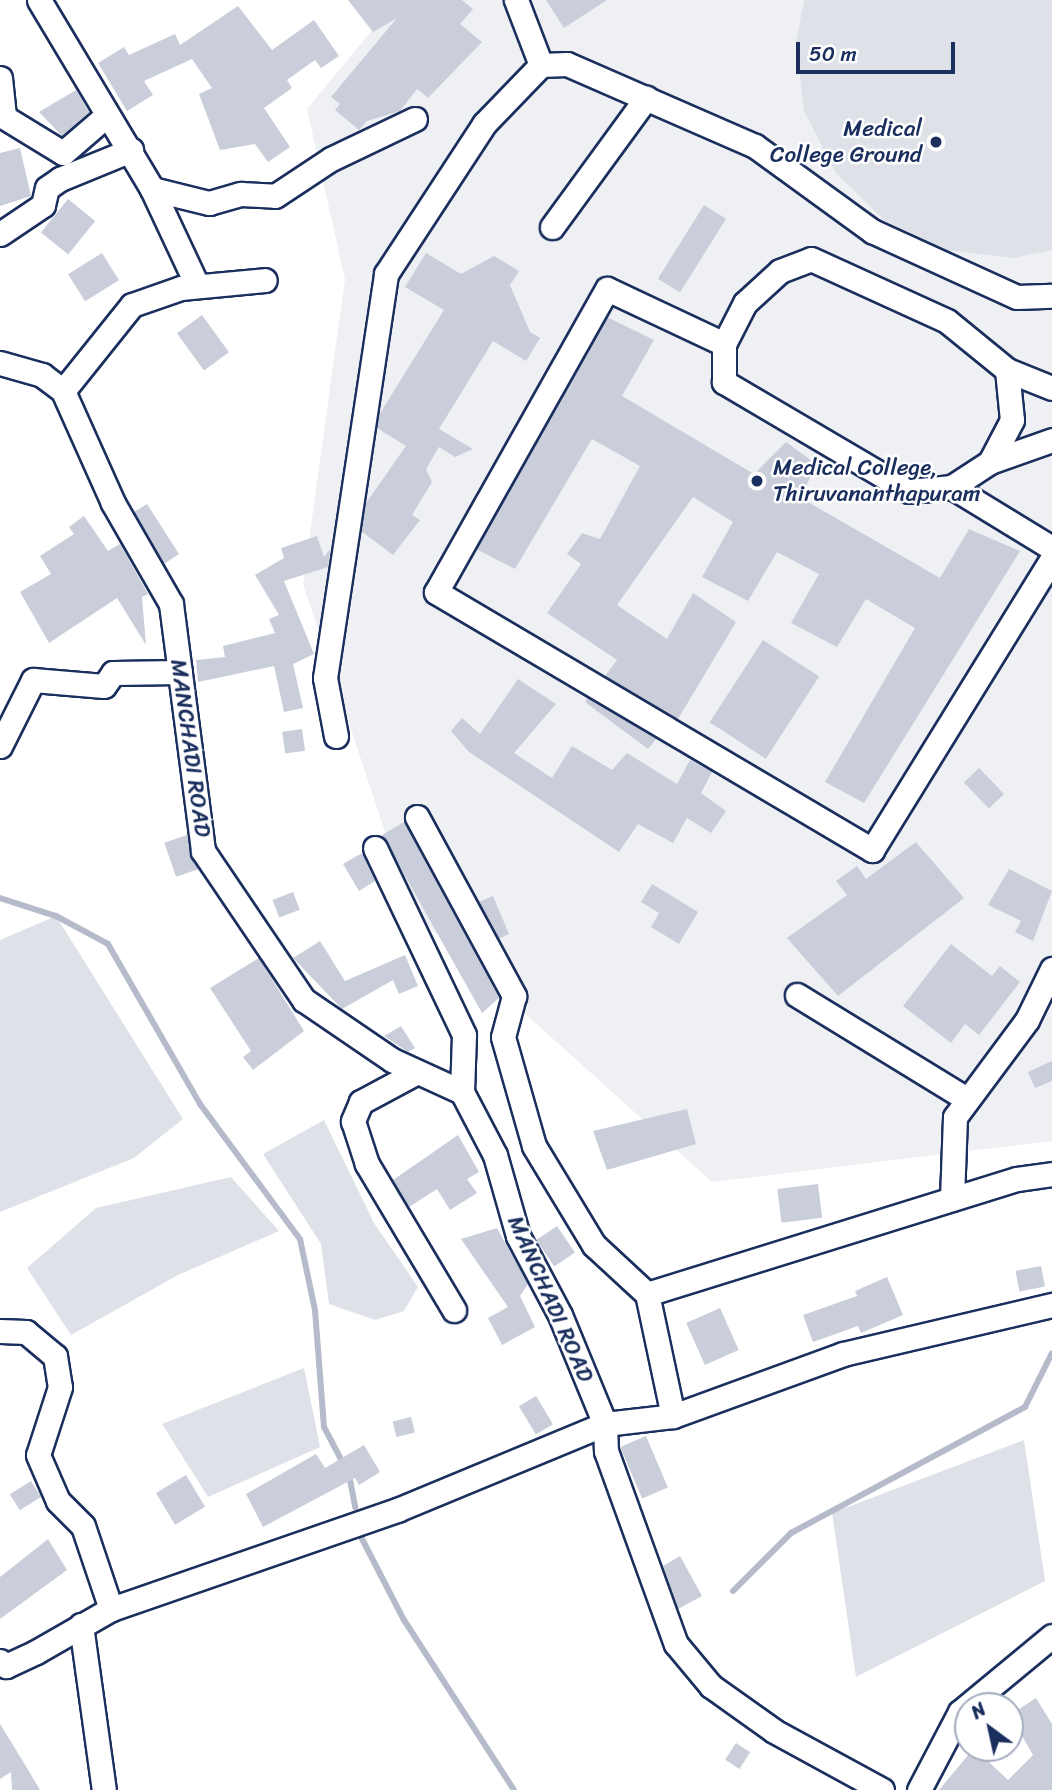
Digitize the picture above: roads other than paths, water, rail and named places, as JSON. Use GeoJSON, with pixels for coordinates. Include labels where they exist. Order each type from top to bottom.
{"type":"FeatureCollection","features":[{"type":"Feature","properties":{"kind":"street"},"geometry":{"type":"LineString","coordinates":[[39,0],[107,115],[131,150],[197,285]]}},
{"type":"Feature","properties":{"kind":"street"},"geometry":{"type":"LineString","coordinates":[[516,0],[541,65]]}},
{"type":"Feature","properties":{"kind":"street"},"geometry":{"type":"LineString","coordinates":[[335,736],[325,678],[386,274],[484,124],[541,65],[567,64],[755,145],[872,231],[1017,297],[1052,296]]}},
{"type":"Feature","properties":{"kind":"street"},"geometry":{"type":"LineString","coordinates":[[0,78],[5,117],[63,153],[107,115]]}},
{"type":"Feature","properties":{"kind":"street"},"geometry":{"type":"LineString","coordinates":[[552,228],[646,98]]}},
{"type":"Feature","properties":{"kind":"street"},"geometry":{"type":"LineString","coordinates":[[152,189],[209,203],[241,194],[275,196],[331,159],[415,119]]}},
{"type":"Feature","properties":{"kind":"street"},"geometry":{"type":"LineString","coordinates":[[0,234],[43,205],[47,188],[60,179],[131,150]]}},
{"type":"Feature","properties":{"kind":"street"},"geometry":{"type":"LineString","coordinates":[[1052,388],[1007,370],[947,321],[811,260],[780,271],[744,303],[724,344],[723,382],[765,410],[909,491],[952,487],[990,462],[1052,440]]}},
{"type":"Feature","properties":{"kind":"street"},"geometry":{"type":"LineString","coordinates":[[0,363],[42,375],[63,391],[132,305],[197,285],[265,280]]}},
{"type":"Feature","properties":{"kind":"street"},"geometry":{"type":"LineString","coordinates":[[724,344],[607,289],[436,592],[872,850],[1052,558]]}},
{"type":"Feature","properties":{"kind":"street"},"geometry":{"type":"LineString","coordinates":[[990,462],[1012,420],[1007,370]]}},
{"type":"Feature","properties":{"kind":"street","name":"MANCHADI ROAD"},"geometry":{"type":"LineString","coordinates":[[63,391],[113,503],[171,604],[203,851],[304,1000],[418,1072],[462,1093],[495,1154],[518,1236],[560,1315],[605,1424],[606,1451],[677,1644],[711,1686],[774,1731],[882,1790]]}},
{"type":"Feature","properties":{"kind":"street"},"geometry":{"type":"LineString","coordinates":[[952,487],[1052,548]]}},
{"type":"Feature","properties":{"kind":"street"},"geometry":{"type":"LineString","coordinates":[[0,746],[33,680],[104,686],[113,673],[180,672]]}},
{"type":"Feature","properties":{"kind":"street"},"geometry":{"type":"LineString","coordinates":[[417,817],[514,996],[503,1037],[534,1146],[594,1245],[647,1294],[673,1416]]}},
{"type":"Feature","properties":{"kind":"street"},"geometry":{"type":"LineString","coordinates":[[375,848],[464,1035],[462,1093]]}},
{"type":"Feature","properties":{"kind":"street"},"geometry":{"type":"LineString","coordinates":[[952,1199],[955,1117],[1027,1020],[1052,969]]}},
{"type":"Feature","properties":{"kind":"street"},"geometry":{"type":"LineString","coordinates":[[797,995],[967,1100]]}},
{"type":"Feature","properties":{"kind":"street"},"geometry":{"type":"LineString","coordinates":[[418,1072],[361,1102],[353,1121],[367,1164],[454,1310]]}},
{"type":"Feature","properties":{"kind":"street"},"geometry":{"type":"LineString","coordinates":[[647,1294],[952,1199],[1052,1174]]}},
{"type":"Feature","properties":{"kind":"street"},"geometry":{"type":"LineString","coordinates":[[2,1667],[111,1609],[397,1510],[605,1424],[673,1416],[843,1354],[1052,1305]]}},
{"type":"Feature","properties":{"kind":"street"},"geometry":{"type":"LineString","coordinates":[[0,1331],[26,1332],[55,1356],[60,1387],[40,1436],[43,1475],[83,1526],[111,1609]]}},
{"type":"Feature","properties":{"kind":"street"},"geometry":{"type":"LineString","coordinates":[[81,1625],[104,1790]]}},
{"type":"Feature","properties":{"kind":"street"},"geometry":{"type":"LineString","coordinates":[[919,1790],[960,1712],[1052,1636]]}},
{"type":"Feature","properties":{"kind":"waterway"},"geometry":{"type":"LineString","coordinates":[[0,898],[56,916],[108,944],[200,1104],[300,1239],[315,1310],[324,1427],[344,1465]]}},
{"type":"Feature","properties":{"kind":"waterway"},"geometry":{"type":"LineString","coordinates":[[733,1591],[791,1533],[1025,1407],[1052,1353]]}},
{"type":"Feature","properties":{"kind":"waterway"},"geometry":{"type":"LineString","coordinates":[[349,1475],[355,1507]]}},
{"type":"Feature","properties":{"kind":"waterway"},"geometry":{"type":"LineString","coordinates":[[359,1533],[404,1620],[514,1790]]}},
{"type":"Feature","properties":{"kind":"place","name":"Medical College Ground"},"geometry":{"type":"Point","coordinates":[936,142]}},
{"type":"Feature","properties":{"kind":"place","name":"Medical College, Thiruvananthapuram"},"geometry":{"type":"Point","coordinates":[757,481]}}]}
